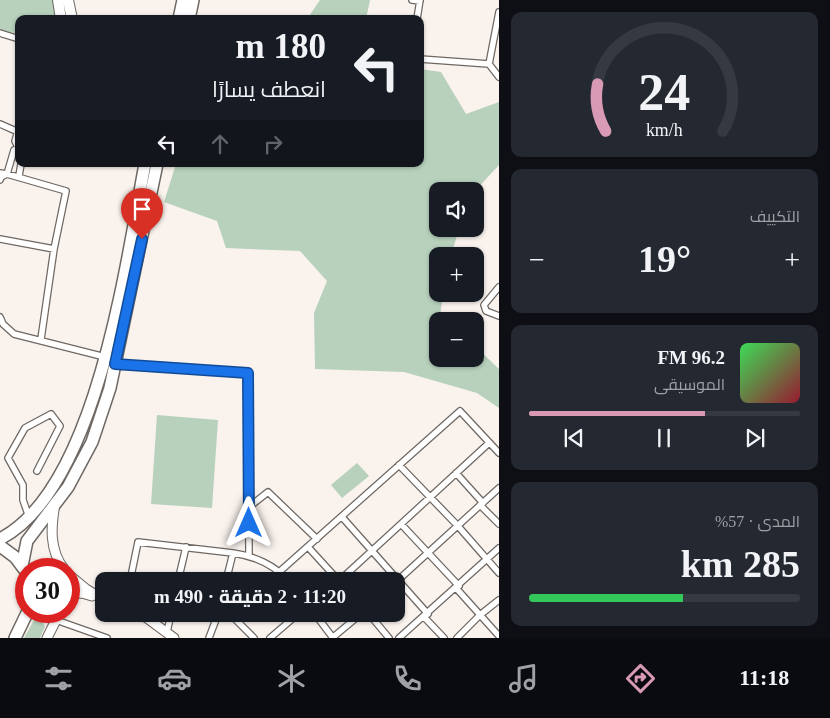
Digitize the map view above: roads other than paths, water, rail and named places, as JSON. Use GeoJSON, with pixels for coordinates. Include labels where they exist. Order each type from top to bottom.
{"type":"FeatureCollection","features":[{"type":"Feature","properties":{"kind":"highway"},"geometry":{"type":"LineString","coordinates":[[180,15],[183,0]]}},
{"type":"Feature","properties":{"kind":"highway"},"geometry":{"type":"LineString","coordinates":[[190,15],[193,0]]}},
{"type":"Feature","properties":{"kind":"highway"},"geometry":{"type":"LineString","coordinates":[[25,558],[27,541],[68,487],[92,442],[110,388],[110,360],[144,167]]}},
{"type":"Feature","properties":{"kind":"highway"},"geometry":{"type":"LineString","coordinates":[[0,538],[11,532],[29,517],[54,482],[83,428],[101,378],[110,360],[156,167]]}},
{"type":"Feature","properties":{"kind":"highway"},"geometry":{"type":"LineString","coordinates":[[0,546],[16,558]]}},
{"type":"Feature","properties":{"kind":"highway"},"geometry":{"type":"LineString","coordinates":[[15,638],[22,623]]}},
{"type":"Feature","properties":{"kind":"main road"},"geometry":{"type":"LineString","coordinates":[[58,0],[60,15]]}},
{"type":"Feature","properties":{"kind":"main road"},"geometry":{"type":"LineString","coordinates":[[68,0],[71,15]]}},
{"type":"Feature","properties":{"kind":"street"},"geometry":{"type":"LineString","coordinates":[[412,0],[420,1],[418,15]]}},
{"type":"Feature","properties":{"kind":"street"},"geometry":{"type":"LineString","coordinates":[[489,64],[499,12]]}},
{"type":"Feature","properties":{"kind":"street"},"geometry":{"type":"LineString","coordinates":[[0,33],[15,38]]}},
{"type":"Feature","properties":{"kind":"street"},"geometry":{"type":"LineString","coordinates":[[424,59],[489,64],[499,77]]}},
{"type":"Feature","properties":{"kind":"street"},"geometry":{"type":"LineString","coordinates":[[0,124],[15,128]]}},
{"type":"Feature","properties":{"kind":"street"},"geometry":{"type":"LineString","coordinates":[[8,174],[15,150]]}},
{"type":"Feature","properties":{"kind":"street"},"geometry":{"type":"LineString","coordinates":[[19,176],[20,167]]}},
{"type":"Feature","properties":{"kind":"street"},"geometry":{"type":"LineString","coordinates":[[0,173],[19,176],[66,192],[54,249],[41,339]]}},
{"type":"Feature","properties":{"kind":"street"},"geometry":{"type":"LineString","coordinates":[[0,180],[1,177],[8,174]]}},
{"type":"Feature","properties":{"kind":"street"},"geometry":{"type":"LineString","coordinates":[[0,239],[54,249]]}},
{"type":"Feature","properties":{"kind":"street"},"geometry":{"type":"LineString","coordinates":[[499,287],[484,305],[486,311],[499,316]]}},
{"type":"Feature","properties":{"kind":"street"},"geometry":{"type":"LineString","coordinates":[[0,318],[3,324],[14,334],[41,339],[110,360],[248,373],[249,556]]}},
{"type":"Feature","properties":{"kind":"street"},"geometry":{"type":"LineString","coordinates":[[132,572],[138,542],[249,556],[280,571],[460,411],[499,453]]}},
{"type":"Feature","properties":{"kind":"street"},"geometry":{"type":"LineString","coordinates":[[29,517],[23,500],[23,485],[8,458],[25,428],[51,414],[60,426],[37,471]]}},
{"type":"Feature","properties":{"kind":"street"},"geometry":{"type":"LineString","coordinates":[[349,572],[489,443]]}},
{"type":"Feature","properties":{"kind":"street"},"geometry":{"type":"LineString","coordinates":[[399,465],[457,525],[499,573]]}},
{"type":"Feature","properties":{"kind":"street"},"geometry":{"type":"LineString","coordinates":[[456,473],[499,524]]}},
{"type":"Feature","properties":{"kind":"street"},"geometry":{"type":"LineString","coordinates":[[405,574],[499,488]]}},
{"type":"Feature","properties":{"kind":"street"},"geometry":{"type":"LineString","coordinates":[[249,507],[268,492],[317,539]]}},
{"type":"Feature","properties":{"kind":"street"},"geometry":{"type":"LineString","coordinates":[[55,504],[52,528],[53,543],[57,558]]}},
{"type":"Feature","properties":{"kind":"street"},"geometry":{"type":"LineString","coordinates":[[342,517],[389,572]]}},
{"type":"Feature","properties":{"kind":"street"},"geometry":{"type":"LineString","coordinates":[[401,524],[428,552],[499,636]]}},
{"type":"Feature","properties":{"kind":"street"},"geometry":{"type":"LineString","coordinates":[[180,572],[186,547]]}},
{"type":"Feature","properties":{"kind":"street"},"geometry":{"type":"LineString","coordinates":[[308,547],[331,572]]}},
{"type":"Feature","properties":{"kind":"street"},"geometry":{"type":"LineString","coordinates":[[400,638],[499,548]]}},
{"type":"Feature","properties":{"kind":"street"},"geometry":{"type":"LineString","coordinates":[[228,572],[233,553]]}},
{"type":"Feature","properties":{"kind":"street"},"geometry":{"type":"LineString","coordinates":[[80,583],[95,593]]}},
{"type":"Feature","properties":{"kind":"street"},"geometry":{"type":"LineString","coordinates":[[405,590],[444,638]]}},
{"type":"Feature","properties":{"kind":"street"},"geometry":{"type":"LineString","coordinates":[[80,593],[95,597]]}},
{"type":"Feature","properties":{"kind":"street"},"geometry":{"type":"LineString","coordinates":[[457,638],[480,615],[499,600]]}},
{"type":"Feature","properties":{"kind":"street"},"geometry":{"type":"LineString","coordinates":[[150,622],[171,635]]}},
{"type":"Feature","properties":{"kind":"street"},"geometry":{"type":"LineString","coordinates":[[171,622],[171,635]]}},
{"type":"Feature","properties":{"kind":"street"},"geometry":{"type":"LineString","coordinates":[[209,638],[215,622]]}},
{"type":"Feature","properties":{"kind":"street"},"geometry":{"type":"LineString","coordinates":[[239,622],[254,638]]}},
{"type":"Feature","properties":{"kind":"street"},"geometry":{"type":"LineString","coordinates":[[270,638],[289,622]]}},
{"type":"Feature","properties":{"kind":"street"},"geometry":{"type":"LineString","coordinates":[[321,622],[332,638],[351,622]]}},
{"type":"Feature","properties":{"kind":"street"},"geometry":{"type":"LineString","coordinates":[[376,622],[389,638]]}},
{"type":"Feature","properties":{"kind":"street"},"geometry":{"type":"LineString","coordinates":[[47,638],[53,623]]}},
{"type":"Feature","properties":{"kind":"street"},"geometry":{"type":"LineString","coordinates":[[72,623],[107,638]]}}]}
